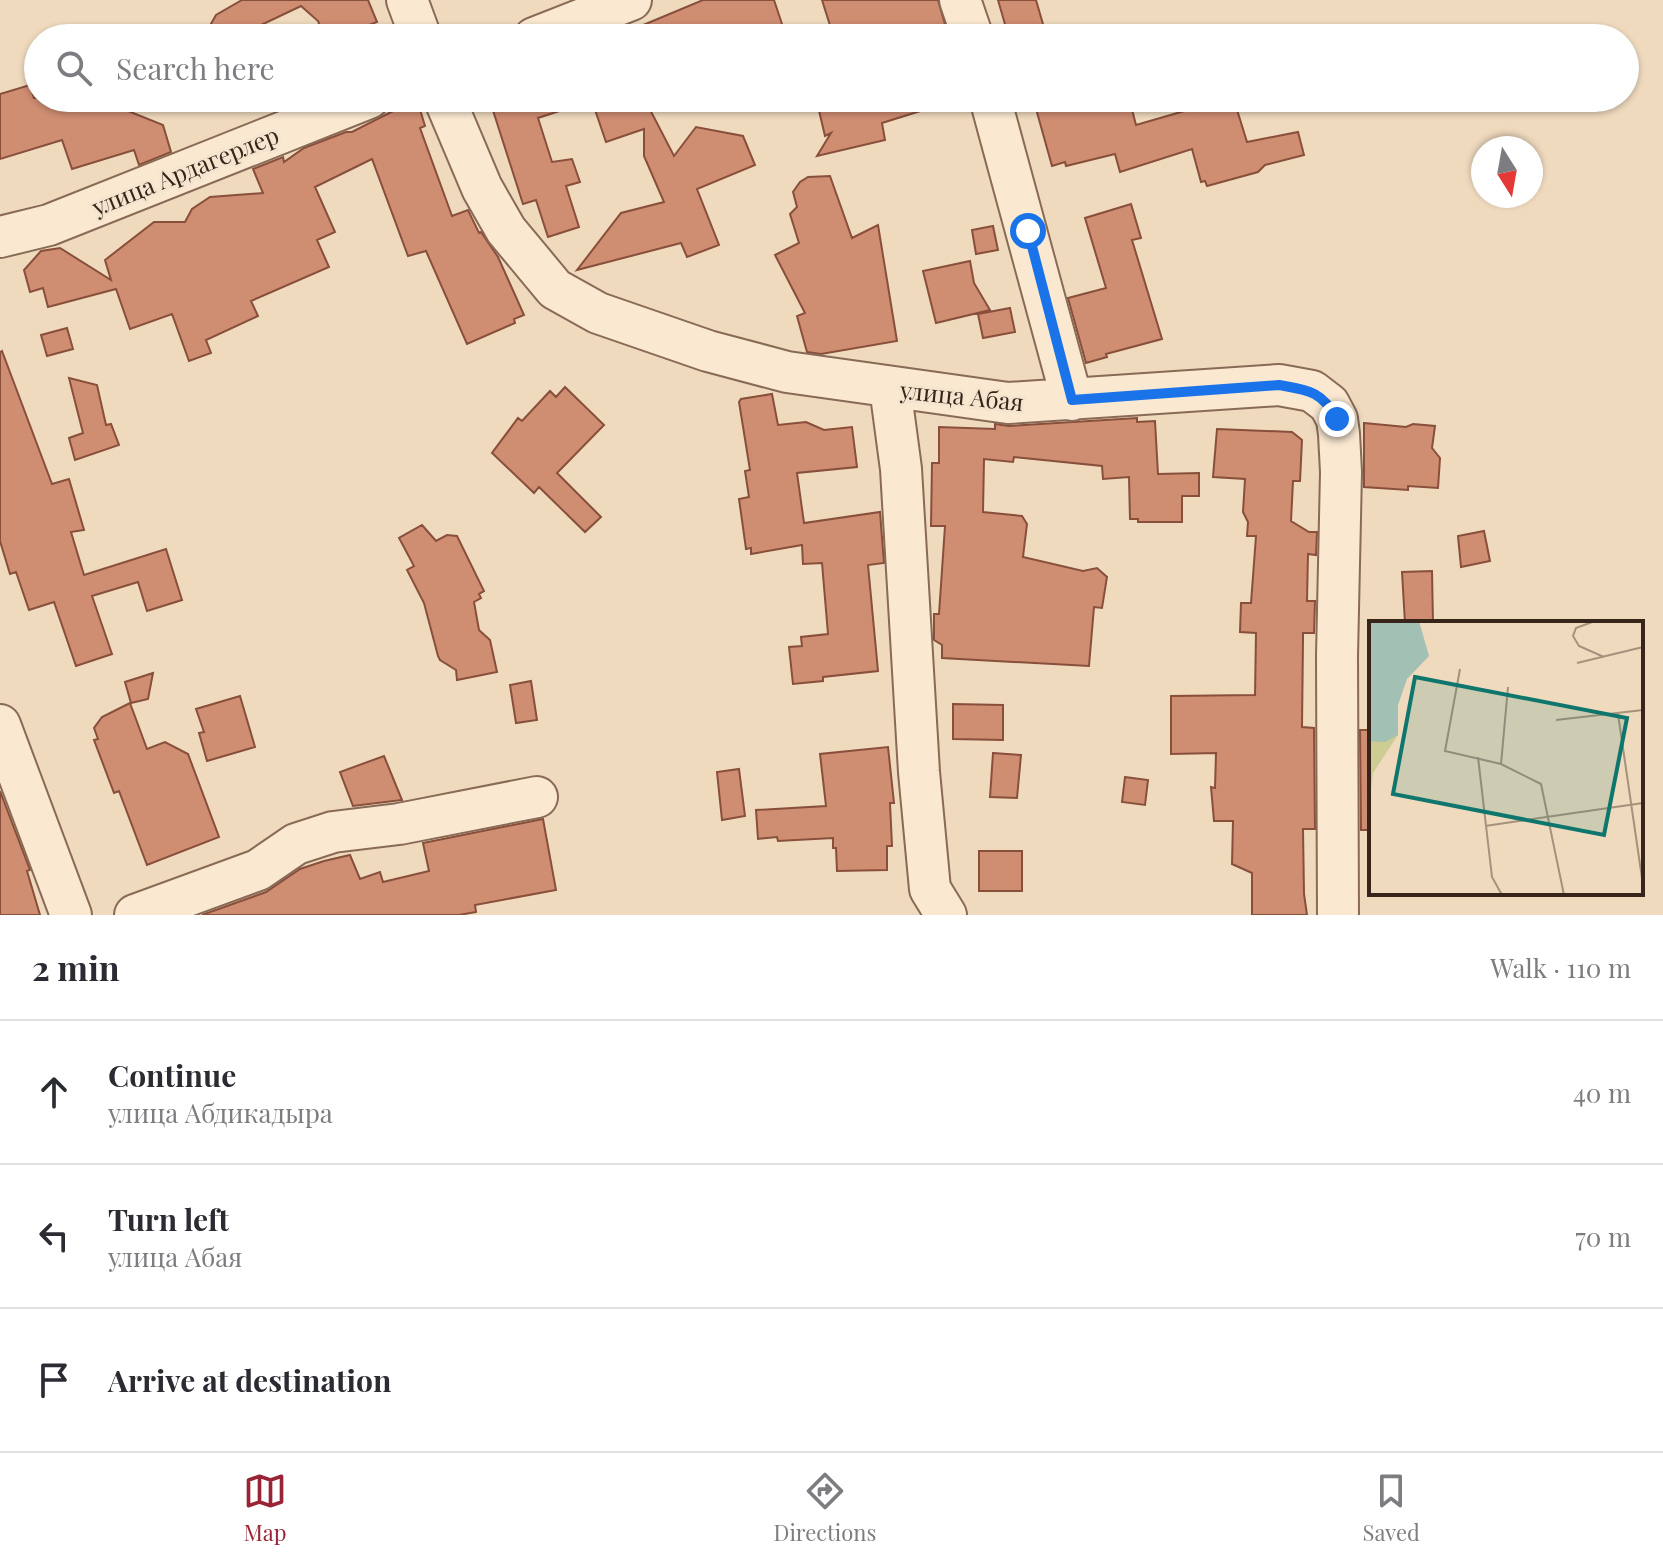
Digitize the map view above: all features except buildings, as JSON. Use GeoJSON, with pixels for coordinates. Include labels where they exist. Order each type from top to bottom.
{"type":"FeatureCollection","features":[{"type":"Feature","properties":{"kind":"street"},"geometry":{"type":"LineString","coordinates":[[407,0],[416,24]]}},
{"type":"Feature","properties":{"kind":"street"},"geometry":{"type":"LineString","coordinates":[[570,24],[631,0]]}},
{"type":"Feature","properties":{"kind":"street"},"geometry":{"type":"LineString","coordinates":[[960,0],[968,24]]}},
{"type":"Feature","properties":{"kind":"street","name":"улица Ардагерлер"},"geometry":{"type":"LineString","coordinates":[[0,237],[49,225],[334,112]]}},
{"type":"Feature","properties":{"kind":"street","name":"улица Абая"},"geometry":{"type":"LineString","coordinates":[[450,112],[482,188],[506,230],[530,263],[555,289],[598,313],[708,351],[787,372],[1008,403],[1279,385],[1312,391],[1329,404],[1337,419],[1341,472],[1337,656],[1338,915]]}},
{"type":"Feature","properties":{"kind":"street"},"geometry":{"type":"LineString","coordinates":[[994,112],[1072,400]]}},
{"type":"Feature","properties":{"kind":"street"},"geometry":{"type":"LineString","coordinates":[[890,387],[901,469],[918,758],[930,889],[946,915]]}},
{"type":"Feature","properties":{"kind":"street"},"geometry":{"type":"LineString","coordinates":[[0,725],[71,915]]}},
{"type":"Feature","properties":{"kind":"street"},"geometry":{"type":"LineString","coordinates":[[135,915],[258,870],[296,844],[333,832],[399,824],[537,797]]}},
{"type":"Feature","properties":{"kind":"route"},"geometry":{"type":"LineString","coordinates":[[1028,231],[1072,400],[1279,385],[1312,391],[1329,404],[1337,419]]}}]}
